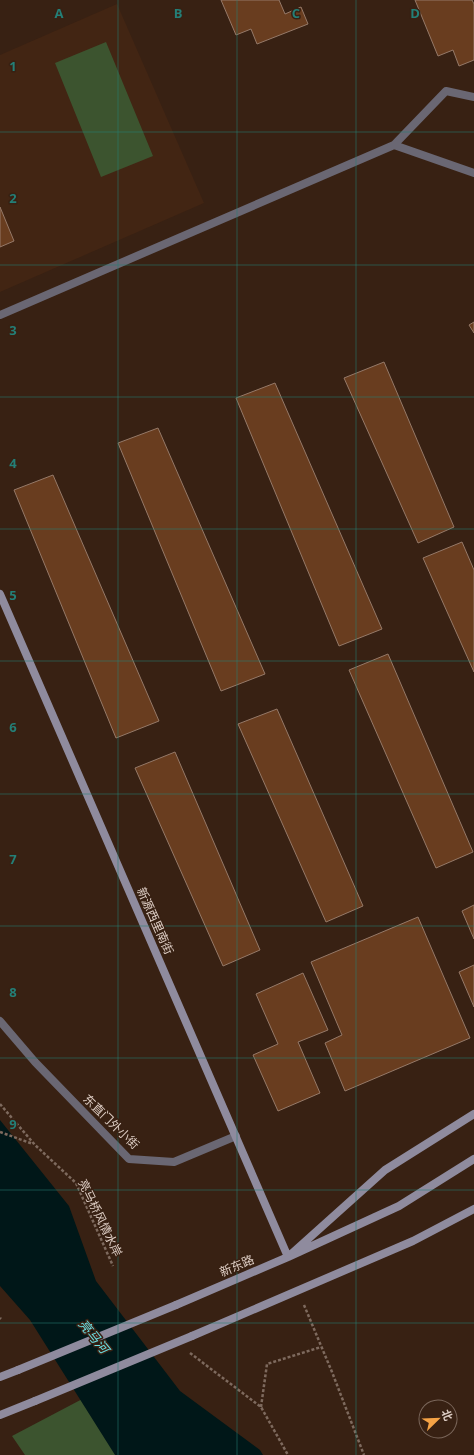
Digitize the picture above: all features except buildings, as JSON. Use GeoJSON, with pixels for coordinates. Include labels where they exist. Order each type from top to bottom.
{"type":"FeatureCollection","features":[{"type":"Feature","properties":{"kind":"main road","name":"新源西里南街"},"geometry":{"type":"LineString","coordinates":[[0,594],[288,1257]]}},
{"type":"Feature","properties":{"kind":"main road"},"geometry":{"type":"LineString","coordinates":[[288,1257],[385,1170],[474,1114]]}},
{"type":"Feature","properties":{"kind":"main road","name":"新东路"},"geometry":{"type":"LineString","coordinates":[[0,1378],[288,1257],[399,1206],[474,1159]]}},
{"type":"Feature","properties":{"kind":"main road"},"geometry":{"type":"LineString","coordinates":[[0,1415],[299,1291],[413,1241],[474,1209]]}},
{"type":"Feature","properties":{"kind":"street"},"geometry":{"type":"LineString","coordinates":[[0,315],[394,145],[446,91],[474,97]]}},
{"type":"Feature","properties":{"kind":"street"},"geometry":{"type":"LineString","coordinates":[[394,145],[474,173]]}},
{"type":"Feature","properties":{"kind":"street","name":"东直门外小街"},"geometry":{"type":"LineString","coordinates":[[0,1021],[35,1062],[130,1159],[174,1162],[236,1136]]}},
{"type":"Feature","properties":{"kind":"path","name":"亮马桥风情水岸"},"geometry":{"type":"LineString","coordinates":[[0,1104],[35,1145],[76,1183],[113,1266]]}},
{"type":"Feature","properties":{"kind":"path","name":"亮马桥风情水岸"},"geometry":{"type":"LineString","coordinates":[[0,1132],[35,1145]]}},
{"type":"Feature","properties":{"kind":"path"},"geometry":{"type":"LineString","coordinates":[[299,1291],[364,1455]]}},
{"type":"Feature","properties":{"kind":"path"},"geometry":{"type":"LineString","coordinates":[[261,1407],[267,1364],[321,1347]]}},
{"type":"Feature","properties":{"kind":"path"},"geometry":{"type":"LineString","coordinates":[[188,1351],[261,1407],[288,1455]]}},
{"type":"Feature","properties":{"kind":"shaded area"},"geometry":{"type":"Polygon","coordinates":[[[117,4],[204,203],[0,292],[0,55],[117,4]]]}},
{"type":"Feature","properties":{"kind":"green space"},"geometry":{"type":"Polygon","coordinates":[[[106,42],[153,156],[101,177],[55,63],[106,42]]]}},
{"type":"Feature","properties":{"kind":"green space"},"geometry":{"type":"Polygon","coordinates":[[[88,1396],[117,1455],[25,1455],[12,1436],[88,1396]]]}},
{"type":"Feature","properties":{"kind":"water","name":"亮马河"},"geometry":{"type":"Polygon","coordinates":[[[0,1120],[69,1206],[96,1281],[180,1391],[260,1450],[263,1455],[115,1455],[30,1320],[0,1286],[0,1120]]]}}]}
